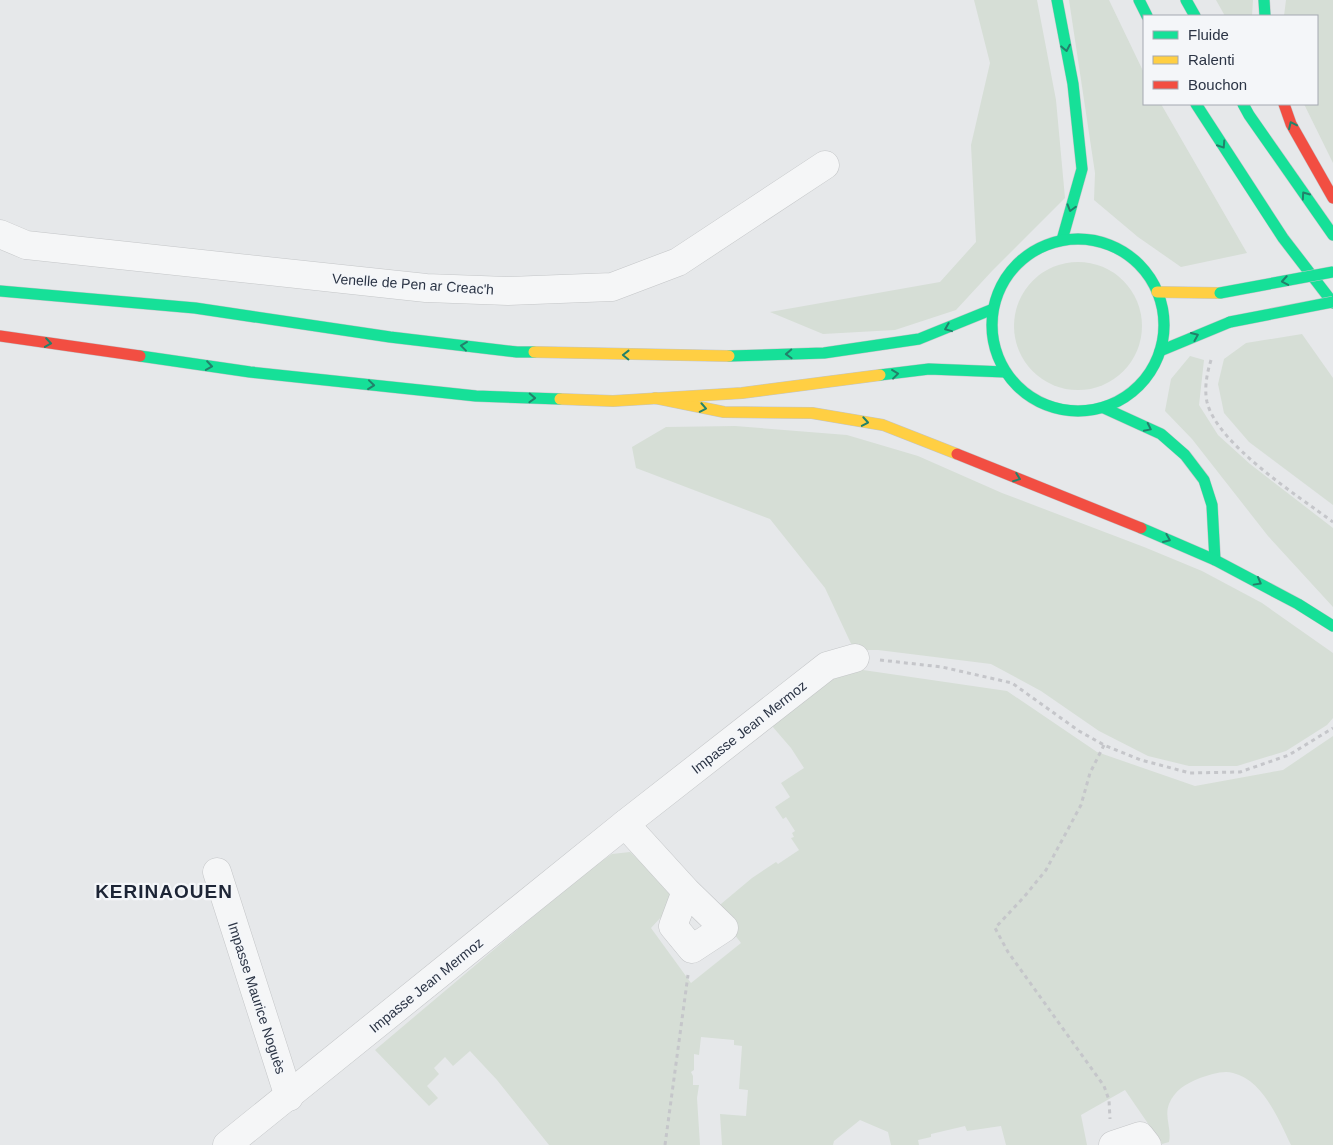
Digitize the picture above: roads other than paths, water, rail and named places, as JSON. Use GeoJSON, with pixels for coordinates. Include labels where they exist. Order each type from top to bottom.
{"type":"FeatureCollection","features":[{"type":"Feature","properties":{"kind":"main road"},"geometry":{"type":"LineString","coordinates":[[1057,0],[1073,84],[1082,170],[1062,240]]}},
{"type":"Feature","properties":{"kind":"main road"},"geometry":{"type":"LineString","coordinates":[[1139,0],[1146,15]]}},
{"type":"Feature","properties":{"kind":"main road"},"geometry":{"type":"LineString","coordinates":[[1186,0],[1194,15]]}},
{"type":"Feature","properties":{"kind":"main road"},"geometry":{"type":"LineString","coordinates":[[1264,0],[1265,15]]}},
{"type":"Feature","properties":{"kind":"main road"},"geometry":{"type":"LineString","coordinates":[[1160,351],[1230,322],[1333,302],[1283,238],[1197,105]]}},
{"type":"Feature","properties":{"kind":"main road"},"geometry":{"type":"LineString","coordinates":[[1244,105],[1333,234]]}},
{"type":"Feature","properties":{"kind":"main road"},"geometry":{"type":"LineString","coordinates":[[1284,105],[1291,124],[1333,198]]}},
{"type":"Feature","properties":{"kind":"main road"},"geometry":{"type":"LineString","coordinates":[[1087,239],[1110,245],[1132,258],[1148,276],[1157,292],[1162,311],[1164,331],[1160,351],[1154,366],[1133,392],[1104,408],[1086,411],[1067,411],[1048,407],[1031,398],[1017,386],[1005,372],[998,357],[993,342],[991,326],[998,292],[1006,277],[1017,264],[1030,253],[1045,245],[1062,240],[1087,239]]}},
{"type":"Feature","properties":{"kind":"main road"},"geometry":{"type":"LineString","coordinates":[[1157,292],[1220,293],[1333,272]]}},
{"type":"Feature","properties":{"kind":"main road"},"geometry":{"type":"LineString","coordinates":[[0,291],[195,308],[390,338],[517,352],[707,357],[824,353],[920,340],[993,309]]}},
{"type":"Feature","properties":{"kind":"main road"},"geometry":{"type":"LineString","coordinates":[[0,336],[250,372],[476,396],[612,401],[742,393],[929,369],[1005,372]]}},
{"type":"Feature","properties":{"kind":"main road"},"geometry":{"type":"LineString","coordinates":[[655,398],[724,412],[812,413],[884,425],[1094,508],[1215,560],[1298,604],[1333,626]]}},
{"type":"Feature","properties":{"kind":"main road"},"geometry":{"type":"LineString","coordinates":[[1104,408],[1162,434],[1185,455],[1204,480],[1212,505],[1215,560]]}},
{"type":"Feature","properties":{"kind":"street","name":"Venelle de Pen ar Creac'h"},"geometry":{"type":"LineString","coordinates":[[0,234],[26,245],[426,288],[508,291],[612,287],[678,262],[826,165]]}},
{"type":"Feature","properties":{"kind":"street","name":"Impasse Jean Mermoz"},"geometry":{"type":"LineString","coordinates":[[227,1145],[625,824],[827,666],[855,658]]}},
{"type":"Feature","properties":{"kind":"street"},"geometry":{"type":"LineString","coordinates":[[625,824],[686,891],[724,928],[692,949],[672,926],[686,891]]}},
{"type":"Feature","properties":{"kind":"street","name":"Impasse Maurice Noguès"},"geometry":{"type":"LineString","coordinates":[[217,872],[289,1096]]}},
{"type":"Feature","properties":{"kind":"street"},"geometry":{"type":"LineString","coordinates":[[1113,1145],[1140,1136],[1147,1145]]}},
{"type":"Feature","properties":{"kind":"district","name":"KERINAOUEN"},"geometry":{"type":"Point","coordinates":[164,891]}}]}
